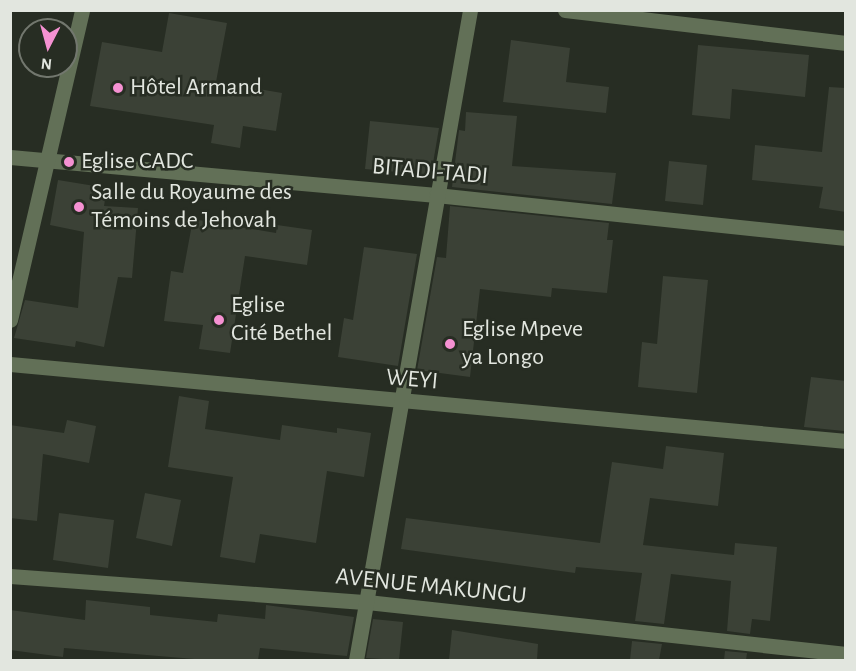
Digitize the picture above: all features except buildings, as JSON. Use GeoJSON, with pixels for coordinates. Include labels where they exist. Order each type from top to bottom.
{"type":"FeatureCollection","features":[{"type":"Feature","properties":{"kind":"street"},"geometry":{"type":"LineString","coordinates":[[10,320],[82,10]]}},
{"type":"Feature","properties":{"kind":"street"},"geometry":{"type":"LineString","coordinates":[[356,660],[470,10]]}},
{"type":"Feature","properties":{"kind":"street"},"geometry":{"type":"LineString","coordinates":[[565,10],[846,43]]}},
{"type":"Feature","properties":{"kind":"street","name":"BITADI-TADI"},"geometry":{"type":"LineString","coordinates":[[10,157],[436,195],[846,238]]}},
{"type":"Feature","properties":{"kind":"street","name":"WEYI"},"geometry":{"type":"LineString","coordinates":[[10,364],[846,441]]}},
{"type":"Feature","properties":{"kind":"street","name":"AVENUE MAKUNGU"},"geometry":{"type":"LineString","coordinates":[[10,576],[367,602],[846,654]]}},
{"type":"Feature","properties":{"kind":"place","name":"Hôtel Armand"},"geometry":{"type":"Point","coordinates":[118,88]}},
{"type":"Feature","properties":{"kind":"place","name":"Eglise CADC"},"geometry":{"type":"Point","coordinates":[69,162]}},
{"type":"Feature","properties":{"kind":"place","name":"Salle du Royaume des Témoins de Jehovah"},"geometry":{"type":"Point","coordinates":[79,207]}},
{"type":"Feature","properties":{"kind":"place","name":"Eglise Cité Bethel"},"geometry":{"type":"Point","coordinates":[219,320]}},
{"type":"Feature","properties":{"kind":"place","name":"Eglise Mpeve ya Longo"},"geometry":{"type":"Point","coordinates":[450,344]}}]}
